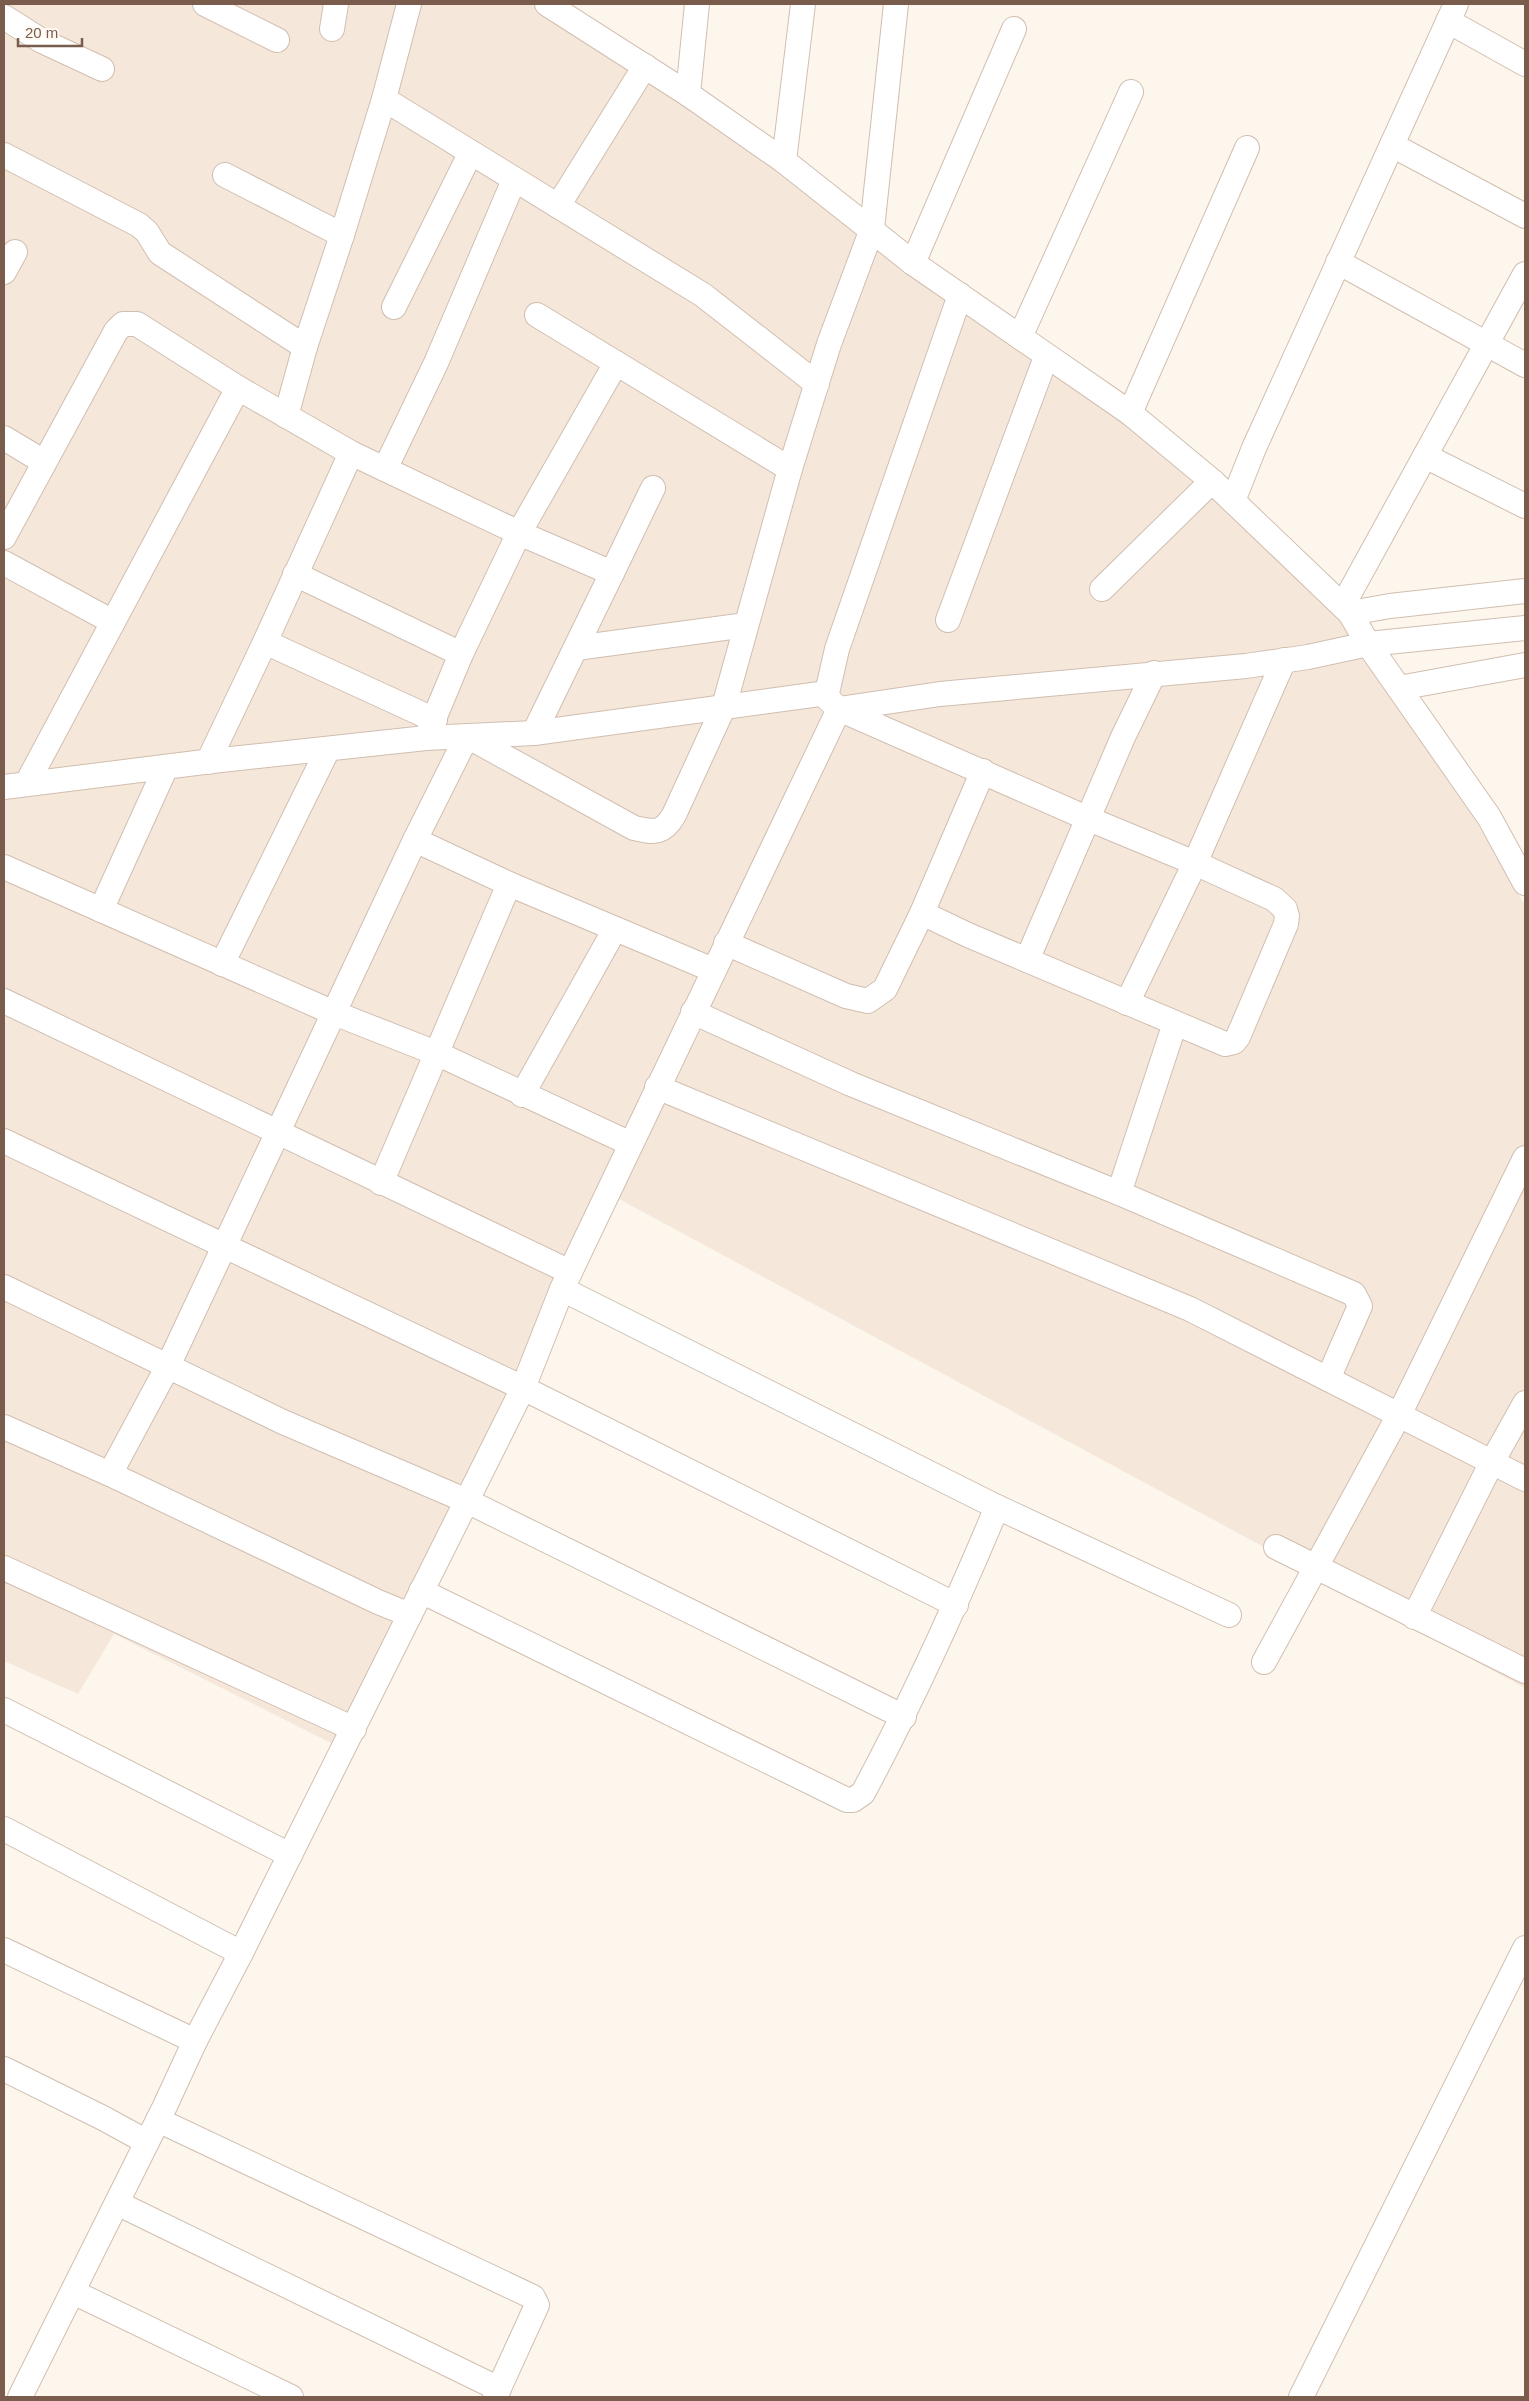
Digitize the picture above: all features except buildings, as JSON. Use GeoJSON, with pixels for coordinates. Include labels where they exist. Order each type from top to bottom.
{"type":"FeatureCollection","features":[{"type":"Feature","properties":{"kind":"street"},"geometry":{"type":"LineString","coordinates":[[205,4],[277,40]]}},
{"type":"Feature","properties":{"kind":"street"},"geometry":{"type":"LineString","coordinates":[[332,29],[336,4]]}},
{"type":"Feature","properties":{"kind":"street"},"geometry":{"type":"LineString","coordinates":[[286,416],[384,99],[409,4]]}},
{"type":"Feature","properties":{"kind":"street"},"geometry":{"type":"LineString","coordinates":[[547,4],[688,94],[784,161],[914,263],[1130,413],[1212,481],[1356,624],[1489,817],[1525,883]]}},
{"type":"Feature","properties":{"kind":"street"},"geometry":{"type":"LineString","coordinates":[[688,94],[697,4]]}},
{"type":"Feature","properties":{"kind":"street"},"geometry":{"type":"LineString","coordinates":[[784,161],[803,4]]}},
{"type":"Feature","properties":{"kind":"street"},"geometry":{"type":"LineString","coordinates":[[467,736],[634,828],[658,831],[664,829],[674,815],[724,706],[790,469],[829,344],[872,229],[896,4]]}},
{"type":"Feature","properties":{"kind":"street"},"geometry":{"type":"LineString","coordinates":[[1233,501],[1254,448],[1452,12],[1525,64]]}},
{"type":"Feature","properties":{"kind":"street"},"geometry":{"type":"LineString","coordinates":[[4,17],[42,41],[102,70]]}},
{"type":"Feature","properties":{"kind":"street"},"geometry":{"type":"LineString","coordinates":[[914,263],[1014,29]]}},
{"type":"Feature","properties":{"kind":"street"},"geometry":{"type":"LineString","coordinates":[[558,206],[645,66]]}},
{"type":"Feature","properties":{"kind":"street"},"geometry":{"type":"LineString","coordinates":[[1020,337],[1131,92]]}},
{"type":"Feature","properties":{"kind":"street"},"geometry":{"type":"LineString","coordinates":[[384,99],[470,154],[703,295],[817,384]]}},
{"type":"Feature","properties":{"kind":"street"},"geometry":{"type":"LineString","coordinates":[[1392,145],[1525,216]]}},
{"type":"Feature","properties":{"kind":"street"},"geometry":{"type":"LineString","coordinates":[[1130,413],[1247,148]]}},
{"type":"Feature","properties":{"kind":"street"},"geometry":{"type":"LineString","coordinates":[[394,307],[470,154]]}},
{"type":"Feature","properties":{"kind":"street"},"geometry":{"type":"LineString","coordinates":[[4,155],[139,225],[147,232],[160,253],[306,347]]}},
{"type":"Feature","properties":{"kind":"street"},"geometry":{"type":"LineString","coordinates":[[226,175],[342,235]]}},
{"type":"Feature","properties":{"kind":"street"},"geometry":{"type":"LineString","coordinates":[[384,469],[436,363],[514,180]]}},
{"type":"Feature","properties":{"kind":"street"},"geometry":{"type":"LineString","coordinates":[[1338,262],[1525,365]]}},
{"type":"Feature","properties":{"kind":"street"},"geometry":{"type":"LineString","coordinates":[[1356,624],[1425,456],[1525,274]]}},
{"type":"Feature","properties":{"kind":"street"},"geometry":{"type":"LineString","coordinates":[[24,2396],[195,2042],[354,1729],[523,1388],[566,1281],[726,943],[833,701],[837,649],[960,295]]}},
{"type":"Feature","properties":{"kind":"street"},"geometry":{"type":"LineString","coordinates":[[537,315],[790,469]]}},
{"type":"Feature","properties":{"kind":"street"},"geometry":{"type":"LineString","coordinates":[[4,537],[116,332],[123,324],[137,324],[238,388],[351,453],[519,533],[612,573]]}},
{"type":"Feature","properties":{"kind":"street"},"geometry":{"type":"LineString","coordinates":[[948,620],[1046,356]]}},
{"type":"Feature","properties":{"kind":"street"},"geometry":{"type":"LineString","coordinates":[[431,729],[461,654],[519,533],[616,363]]}},
{"type":"Feature","properties":{"kind":"street"},"geometry":{"type":"LineString","coordinates":[[15,785],[113,622],[238,388]]}},
{"type":"Feature","properties":{"kind":"street"},"geometry":{"type":"LineString","coordinates":[[4,438],[44,462]]}},
{"type":"Feature","properties":{"kind":"street"},"geometry":{"type":"LineString","coordinates":[[208,762],[351,453]]}},
{"type":"Feature","properties":{"kind":"street"},"geometry":{"type":"LineString","coordinates":[[1425,456],[1525,506]]}},
{"type":"Feature","properties":{"kind":"street"},"geometry":{"type":"LineString","coordinates":[[1102,589],[1212,481]]}},
{"type":"Feature","properties":{"kind":"street"},"geometry":{"type":"LineString","coordinates":[[534,733],[653,488]]}},
{"type":"Feature","properties":{"kind":"street"},"geometry":{"type":"LineString","coordinates":[[4,564],[113,622]]}},
{"type":"Feature","properties":{"kind":"street"},"geometry":{"type":"LineString","coordinates":[[295,574],[461,654]]}},
{"type":"Feature","properties":{"kind":"street"},"geometry":{"type":"LineString","coordinates":[[265,642],[431,729],[467,736],[534,733],[724,706],[940,694],[1284,660],[1390,606],[1525,591]]}},
{"type":"Feature","properties":{"kind":"street"},"geometry":{"type":"LineString","coordinates":[[1356,624],[1525,628]]}},
{"type":"Feature","properties":{"kind":"street"},"geometry":{"type":"LineString","coordinates":[[576,648],[746,625]]}},
{"type":"Feature","properties":{"kind":"street"},"geometry":{"type":"LineString","coordinates":[[1127,1003],[1196,863],[1284,660]]}},
{"type":"Feature","properties":{"kind":"street"},"geometry":{"type":"LineString","coordinates":[[1399,688],[1525,665]]}},
{"type":"Feature","properties":{"kind":"street"},"geometry":{"type":"LineString","coordinates":[[1027,960],[1089,820],[1122,737],[1154,673]]}},
{"type":"Feature","properties":{"kind":"street"},"geometry":{"type":"LineString","coordinates":[[833,701],[1089,820],[1196,863],[1274,899],[1285,909],[1287,916],[1282,933],[1238,1037],[1234,1042],[1218,1042],[922,913]]}},
{"type":"Feature","properties":{"kind":"street"},"geometry":{"type":"LineString","coordinates":[[15,785],[328,749],[431,729]]}},
{"type":"Feature","properties":{"kind":"street"},"geometry":{"type":"LineString","coordinates":[[110,1474],[168,1366],[415,840],[467,736]]}},
{"type":"Feature","properties":{"kind":"street"},"geometry":{"type":"LineString","coordinates":[[222,964],[328,749]]}},
{"type":"Feature","properties":{"kind":"street"},"geometry":{"type":"LineString","coordinates":[[101,910],[166,767]]}},
{"type":"Feature","properties":{"kind":"street"},"geometry":{"type":"LineString","coordinates":[[726,943],[846,996],[868,1001],[885,989],[922,913],[982,771]]}},
{"type":"Feature","properties":{"kind":"street"},"geometry":{"type":"LineString","coordinates":[[415,840],[509,884],[713,970]]}},
{"type":"Feature","properties":{"kind":"street"},"geometry":{"type":"LineString","coordinates":[[4,867],[334,1013],[436,1053],[522,1095],[631,1144]]}},
{"type":"Feature","properties":{"kind":"street"},"geometry":{"type":"LineString","coordinates":[[381,1183],[509,884]]}},
{"type":"Feature","properties":{"kind":"street"},"geometry":{"type":"LineString","coordinates":[[522,1095],[615,929]]}},
{"type":"Feature","properties":{"kind":"street"},"geometry":{"type":"LineString","coordinates":[[4,1001],[381,1183],[997,1507],[1229,1615]]}},
{"type":"Feature","properties":{"kind":"street"},"geometry":{"type":"LineString","coordinates":[[693,1012],[851,1084],[1119,1193],[1357,1297],[1360,1306],[1359,1311],[1328,1379]]}},
{"type":"Feature","properties":{"kind":"street"},"geometry":{"type":"LineString","coordinates":[[1119,1193],[1175,1023]]}},
{"type":"Feature","properties":{"kind":"street"},"geometry":{"type":"LineString","coordinates":[[658,1087],[1190,1309],[1525,1479]]}},
{"type":"Feature","properties":{"kind":"street"},"geometry":{"type":"LineString","coordinates":[[4,1141],[523,1388],[956,1605]]}},
{"type":"Feature","properties":{"kind":"street"},"geometry":{"type":"LineString","coordinates":[[1264,1662],[1399,1415],[1525,1158]]}},
{"type":"Feature","properties":{"kind":"street"},"geometry":{"type":"LineString","coordinates":[[4,1286],[283,1422],[467,1502],[904,1717]]}},
{"type":"Feature","properties":{"kind":"street"},"geometry":{"type":"LineString","coordinates":[[1414,1617],[1492,1462],[1525,1403]]}},
{"type":"Feature","properties":{"kind":"street"},"geometry":{"type":"LineString","coordinates":[[4,1427],[110,1474],[378,1602],[410,1615]]}},
{"type":"Feature","properties":{"kind":"street"},"geometry":{"type":"LineString","coordinates":[[421,1591],[847,1800],[853,1800],[863,1793],[904,1717],[956,1605],[997,1507]]}},
{"type":"Feature","properties":{"kind":"street"},"geometry":{"type":"LineString","coordinates":[[1276,1547],[1525,1671]]}},
{"type":"Feature","properties":{"kind":"street"},"geometry":{"type":"LineString","coordinates":[[4,1568],[354,1729]]}},
{"type":"Feature","properties":{"kind":"street"},"geometry":{"type":"LineString","coordinates":[[4,1710],[290,1855]]}},
{"type":"Feature","properties":{"kind":"street"},"geometry":{"type":"LineString","coordinates":[[4,1829],[241,1953]]}},
{"type":"Feature","properties":{"kind":"street"},"geometry":{"type":"LineString","coordinates":[[1301,2397],[1525,1948]]}},
{"type":"Feature","properties":{"kind":"street"},"geometry":{"type":"LineString","coordinates":[[4,1950],[195,2042]]}},
{"type":"Feature","properties":{"kind":"street"},"geometry":{"type":"LineString","coordinates":[[4,2069],[147,2142]]}},
{"type":"Feature","properties":{"kind":"street"},"geometry":{"type":"LineString","coordinates":[[117,2203],[497,2393],[537,2305],[533,2297],[158,2120]]}},
{"type":"Feature","properties":{"kind":"street"},"geometry":{"type":"LineString","coordinates":[[73,2292],[292,2397]]}},
{"type":"Feature","properties":{"kind":"shaded area"},"geometry":{"type":"Polygon","coordinates":[[[4,4],[541,4],[643,67],[1205,478],[1375,650],[1525,905],[1525,1688],[606,1192],[335,1745],[114,1634],[78,1694],[4,1661],[4,4]]]}}]}
